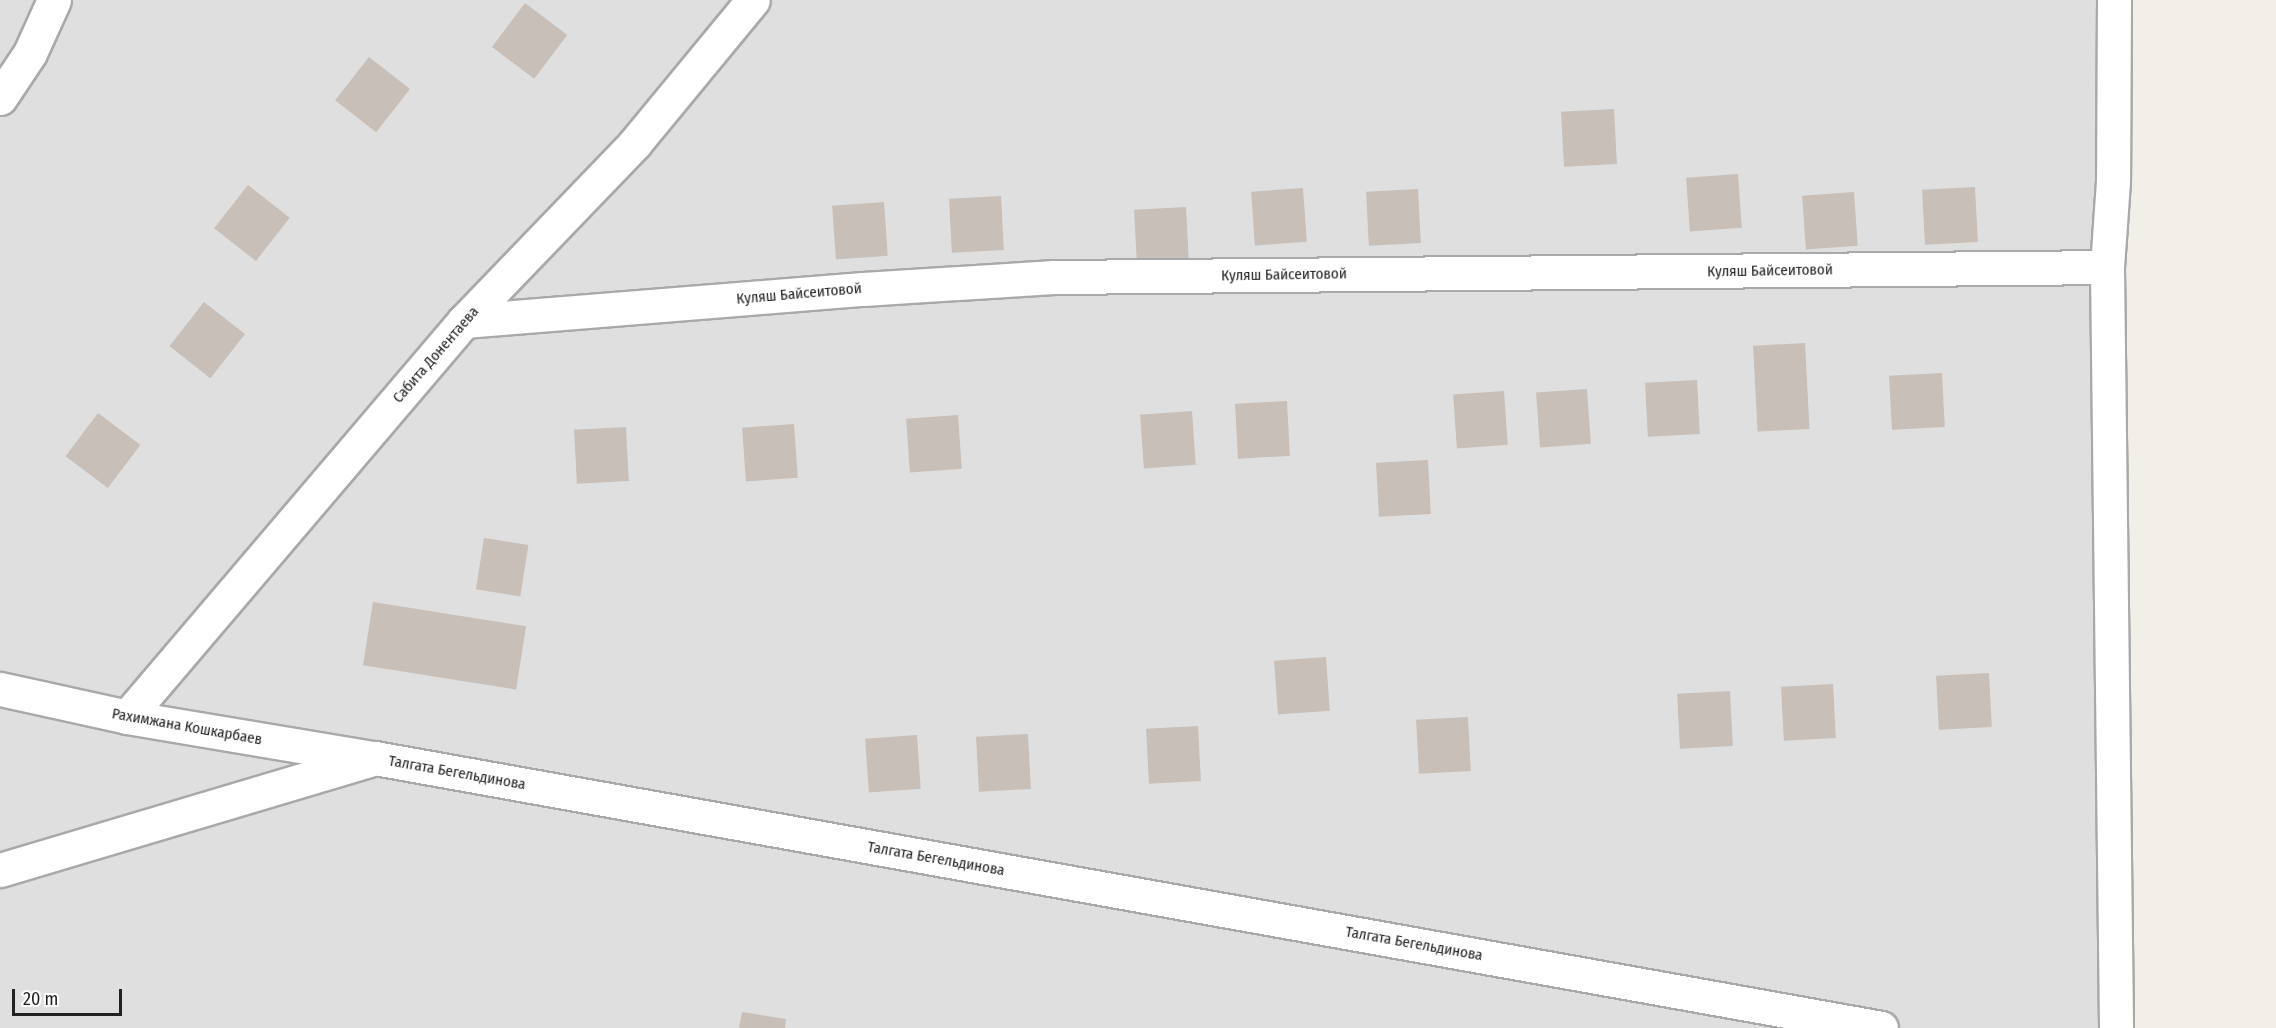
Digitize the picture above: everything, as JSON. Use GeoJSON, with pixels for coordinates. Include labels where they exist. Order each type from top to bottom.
{"type":"FeatureCollection","features":[{"type":"Feature","properties":{"kind":"street"},"geometry":{"type":"LineString","coordinates":[[0,98],[30,53],[54,0]]}},
{"type":"Feature","properties":{"kind":"street","name":"Сабита Донентаева"},"geometry":{"type":"LineString","coordinates":[[127,717],[464,321],[635,143],[753,0]]}},
{"type":"Feature","properties":{"kind":"street"},"geometry":{"type":"LineString","coordinates":[[2114,0],[2113,181],[2107,267],[2116,1028]]}},
{"type":"Feature","properties":{"kind":"street","name":"Куляш Байсеитовой"},"geometry":{"type":"LineString","coordinates":[[464,321],[863,289],[1054,278],[2107,267]]}},
{"type":"Feature","properties":{"kind":"street","name":"Рахимжана Кошкарбаев"},"geometry":{"type":"LineString","coordinates":[[0,688],[127,717],[375,758]]}},
{"type":"Feature","properties":{"kind":"street","name":"Талгата Бегельдинова"},"geometry":{"type":"LineString","coordinates":[[0,870],[375,758],[1881,1028]]}},
{"type":"Feature","properties":{"kind":"shaded area"},"geometry":{"type":"Polygon","coordinates":[[[0,0],[2100,0],[2100,1028],[0,1028],[0,0]]]}},
{"type":"Feature","properties":{"kind":"building"},"geometry":{"type":"Polygon","coordinates":[[[525,3],[567,35],[534,79],[492,47],[525,3]]]}},
{"type":"Feature","properties":{"kind":"building"},"geometry":{"type":"Polygon","coordinates":[[[369,57],[410,89],[376,132],[335,100],[369,57]]]}},
{"type":"Feature","properties":{"kind":"building"},"geometry":{"type":"Polygon","coordinates":[[[1614,109],[1617,164],[1564,167],[1561,112],[1614,109]]]}},
{"type":"Feature","properties":{"kind":"building"},"geometry":{"type":"Polygon","coordinates":[[[1738,174],[1742,228],[1690,231],[1686,178],[1738,174]]]}},
{"type":"Feature","properties":{"kind":"building"},"geometry":{"type":"Polygon","coordinates":[[[248,185],[290,218],[256,261],[214,228],[248,185]]]}},
{"type":"Feature","properties":{"kind":"building"},"geometry":{"type":"Polygon","coordinates":[[[1975,187],[1978,242],[1925,245],[1922,190],[1975,187]]]}},
{"type":"Feature","properties":{"kind":"building"},"geometry":{"type":"Polygon","coordinates":[[[1303,188],[1307,242],[1255,245],[1251,192],[1303,188]]]}},
{"type":"Feature","properties":{"kind":"building"},"geometry":{"type":"Polygon","coordinates":[[[1418,189],[1421,243],[1369,246],[1366,192],[1418,189]]]}},
{"type":"Feature","properties":{"kind":"building"},"geometry":{"type":"Polygon","coordinates":[[[1854,192],[1858,246],[1806,249],[1802,196],[1854,192]]]}},
{"type":"Feature","properties":{"kind":"building"},"geometry":{"type":"Polygon","coordinates":[[[1001,196],[1004,250],[952,253],[949,199],[1001,196]]]}},
{"type":"Feature","properties":{"kind":"building"},"geometry":{"type":"Polygon","coordinates":[[[884,202],[888,256],[836,259],[832,206],[884,202]]]}},
{"type":"Feature","properties":{"kind":"building"},"geometry":{"type":"Polygon","coordinates":[[[1186,207],[1189,261],[1137,264],[1134,210],[1186,207]]]}},
{"type":"Feature","properties":{"kind":"building"},"geometry":{"type":"Polygon","coordinates":[[[204,302],[245,334],[210,378],[170,346],[204,302]]]}},
{"type":"Feature","properties":{"kind":"building"},"geometry":{"type":"Polygon","coordinates":[[[1805,343],[1810,429],[1758,432],[1753,346],[1805,343]]]}},
{"type":"Feature","properties":{"kind":"building"},"geometry":{"type":"Polygon","coordinates":[[[1942,373],[1945,427],[1892,430],[1889,376],[1942,373]]]}},
{"type":"Feature","properties":{"kind":"building"},"geometry":{"type":"Polygon","coordinates":[[[1697,380],[1700,434],[1648,437],[1645,383],[1697,380]]]}},
{"type":"Feature","properties":{"kind":"building"},"geometry":{"type":"Polygon","coordinates":[[[1587,389],[1591,444],[1540,447],[1536,393],[1587,389]]]}},
{"type":"Feature","properties":{"kind":"building"},"geometry":{"type":"Polygon","coordinates":[[[1504,391],[1508,445],[1457,448],[1453,395],[1504,391]]]}},
{"type":"Feature","properties":{"kind":"building"},"geometry":{"type":"Polygon","coordinates":[[[1287,401],[1290,456],[1238,459],[1235,404],[1287,401]]]}},
{"type":"Feature","properties":{"kind":"building"},"geometry":{"type":"Polygon","coordinates":[[[1192,411],[1196,465],[1144,468],[1140,415],[1192,411]]]}},
{"type":"Feature","properties":{"kind":"building"},"geometry":{"type":"Polygon","coordinates":[[[98,413],[140,445],[108,488],[66,456],[98,413]]]}},
{"type":"Feature","properties":{"kind":"building"},"geometry":{"type":"Polygon","coordinates":[[[958,415],[962,469],[910,472],[906,419],[958,415]]]}},
{"type":"Feature","properties":{"kind":"building"},"geometry":{"type":"Polygon","coordinates":[[[794,424],[798,478],[746,481],[742,428],[794,424]]]}},
{"type":"Feature","properties":{"kind":"building"},"geometry":{"type":"Polygon","coordinates":[[[626,427],[629,481],[577,484],[574,430],[626,427]]]}},
{"type":"Feature","properties":{"kind":"building"},"geometry":{"type":"Polygon","coordinates":[[[1428,460],[1431,514],[1379,517],[1376,463],[1428,460]]]}},
{"type":"Feature","properties":{"kind":"building"},"geometry":{"type":"Polygon","coordinates":[[[484,538],[528,545],[520,596],[476,589],[484,538]]]}},
{"type":"Feature","properties":{"kind":"building"},"geometry":{"type":"Polygon","coordinates":[[[373,602],[526,626],[516,689],[363,665],[373,602]]]}},
{"type":"Feature","properties":{"kind":"building"},"geometry":{"type":"Polygon","coordinates":[[[1326,657],[1330,711],[1278,714],[1274,661],[1326,657]]]}},
{"type":"Feature","properties":{"kind":"building"},"geometry":{"type":"Polygon","coordinates":[[[1989,673],[1992,727],[1939,730],[1936,676],[1989,673]]]}},
{"type":"Feature","properties":{"kind":"building"},"geometry":{"type":"Polygon","coordinates":[[[1833,684],[1836,738],[1784,741],[1781,687],[1833,684]]]}},
{"type":"Feature","properties":{"kind":"building"},"geometry":{"type":"Polygon","coordinates":[[[1730,691],[1733,746],[1680,749],[1677,694],[1730,691]]]}},
{"type":"Feature","properties":{"kind":"building"},"geometry":{"type":"Polygon","coordinates":[[[1468,717],[1471,771],[1419,774],[1416,720],[1468,717]]]}},
{"type":"Feature","properties":{"kind":"building"},"geometry":{"type":"Polygon","coordinates":[[[1198,726],[1201,781],[1149,784],[1146,729],[1198,726]]]}},
{"type":"Feature","properties":{"kind":"building"},"geometry":{"type":"Polygon","coordinates":[[[1028,734],[1031,789],[979,792],[976,737],[1028,734]]]}},
{"type":"Feature","properties":{"kind":"building"},"geometry":{"type":"Polygon","coordinates":[[[917,735],[921,789],[869,792],[865,739],[917,735]]]}},
{"type":"Feature","properties":{"kind":"building"},"geometry":{"type":"Polygon","coordinates":[[[742,1012],[786,1019],[785,1028],[739,1028],[742,1012]]]}}]}
